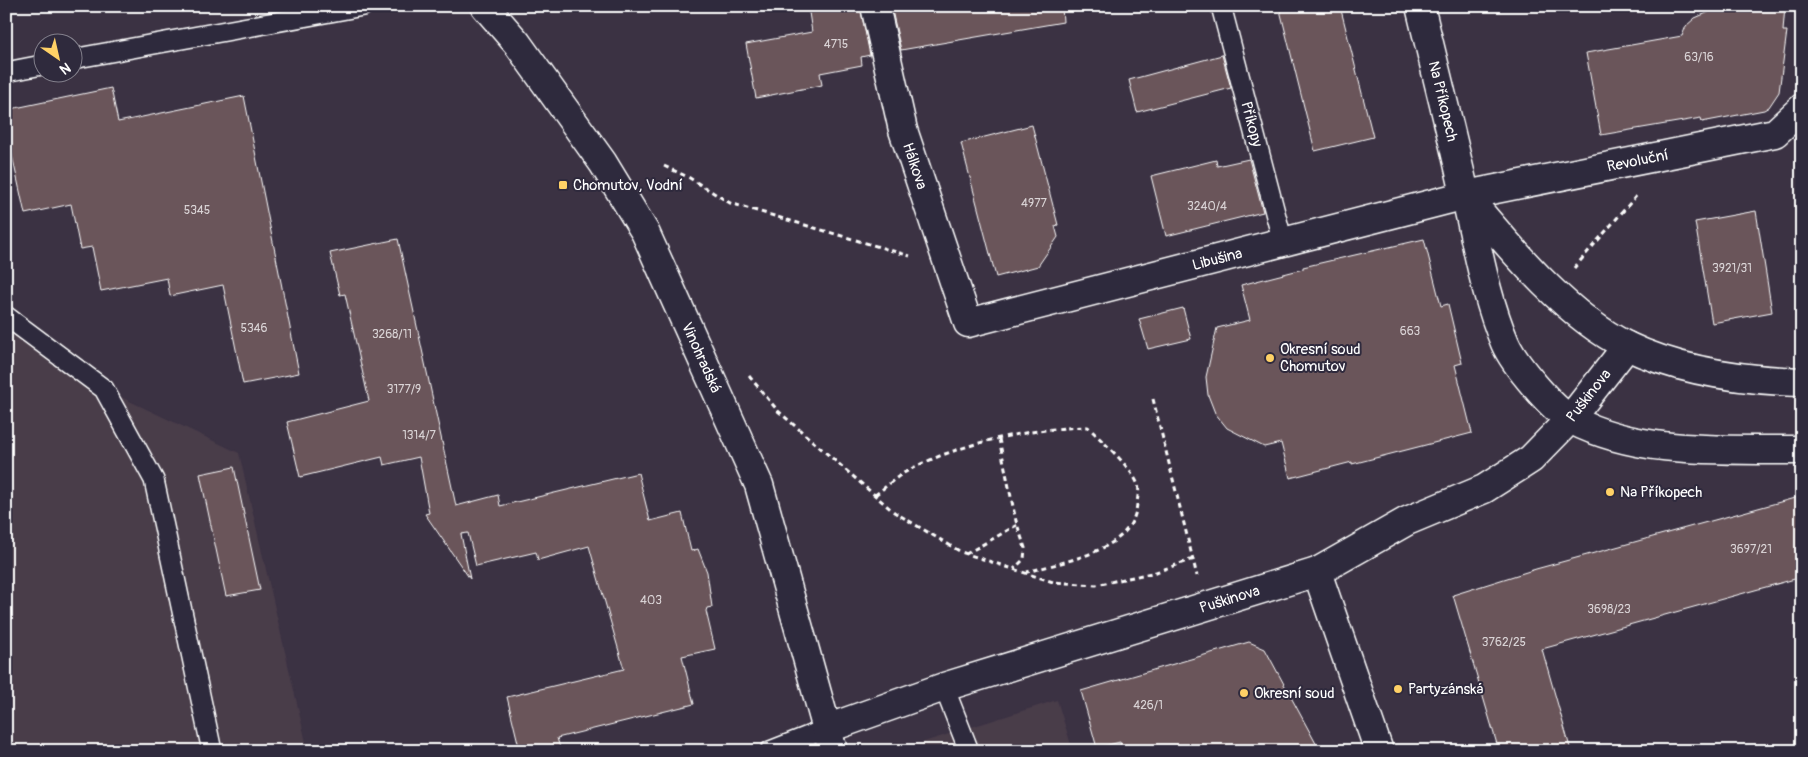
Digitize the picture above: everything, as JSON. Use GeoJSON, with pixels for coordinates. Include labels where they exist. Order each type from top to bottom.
{"type":"FeatureCollection","features":[{"type":"Feature","properties":{"kind":"street","name":"Vinohradská"},"geometry":{"type":"LineString","coordinates":[[485,6],[517,43],[603,163],[645,232],[759,485],[830,740]]}},
{"type":"Feature","properties":{"kind":"street","name":"Hálkova"},"geometry":{"type":"LineString","coordinates":[[875,6],[903,130],[968,323]]}},
{"type":"Feature","properties":{"kind":"street","name":"Na Příkopech"},"geometry":{"type":"LineString","coordinates":[[1420,6],[1466,195],[1481,268],[1506,345],[1524,372],[1546,398],[1570,419],[1602,432],[1643,445],[1712,449],[1802,450]]}},
{"type":"Feature","properties":{"kind":"street","name":"Revoluční"},"geometry":{"type":"LineString","coordinates":[[1466,195],[1775,133],[1802,108]]}},
{"type":"Feature","properties":{"kind":"street","name":"Libušina"},"geometry":{"type":"LineString","coordinates":[[968,323],[1466,195]]}},
{"type":"Feature","properties":{"kind":"street","name":"Na Příkopech"},"geometry":{"type":"LineString","coordinates":[[1466,195],[1510,248],[1557,296],[1627,346],[1687,366],[1758,380],[1802,382]]}},
{"type":"Feature","properties":{"kind":"street","name":"Puškinova"},"geometry":{"type":"LineString","coordinates":[[830,740],[944,687],[1316,572],[1407,521],[1484,489],[1530,459],[1570,419],[1627,346]]}},
{"type":"Feature","properties":{"kind":"street"},"geometry":{"type":"LineString","coordinates":[[1316,572],[1379,751]]}},
{"type":"Feature","properties":{"kind":"lane"},"geometry":{"type":"LineString","coordinates":[[82,58],[362,6]]}},
{"type":"Feature","properties":{"kind":"lane","name":"Příkopy"},"geometry":{"type":"LineString","coordinates":[[1221,6],[1283,243]]}},
{"type":"Feature","properties":{"kind":"lane"},"geometry":{"type":"LineString","coordinates":[[6,72],[32,67]]}},
{"type":"Feature","properties":{"kind":"lane"},"geometry":{"type":"LineString","coordinates":[[6,316],[104,389],[154,480],[212,751]]}},
{"type":"Feature","properties":{"kind":"lane"},"geometry":{"type":"LineString","coordinates":[[944,687],[969,751]]}},
{"type":"Feature","properties":{"kind":"lane","name":"Puškinova"},"geometry":{"type":"LineString","coordinates":[[770,751],[830,740]]}},
{"type":"Feature","properties":{"kind":"path"},"geometry":{"type":"LineString","coordinates":[[664,166],[688,177],[730,203],[912,257],[953,280]]}},
{"type":"Feature","properties":{"kind":"path"},"geometry":{"type":"LineString","coordinates":[[1572,271],[1642,188]]}},
{"type":"Feature","properties":{"kind":"path"},"geometry":{"type":"LineString","coordinates":[[749,376],[778,411],[894,512],[966,554],[1053,582],[1096,585],[1156,572],[1193,560]]}},
{"type":"Feature","properties":{"kind":"path"},"geometry":{"type":"LineString","coordinates":[[1153,399],[1197,579]]}},
{"type":"Feature","properties":{"kind":"path"},"geometry":{"type":"LineString","coordinates":[[875,495],[908,470],[950,453],[1018,434],[1060,428],[1088,427],[1126,467],[1138,486],[1136,512],[1127,528],[1115,540],[1094,554],[1026,572]]}},
{"type":"Feature","properties":{"kind":"path"},"geometry":{"type":"LineString","coordinates":[[999,439],[1017,525],[1025,548],[1024,559],[1014,569]]}},
{"type":"Feature","properties":{"kind":"path"},"geometry":{"type":"LineString","coordinates":[[966,554],[1017,525]]}},
{"type":"Feature","properties":{"kind":"shaded area"},"geometry":{"type":"Polygon","coordinates":[[[6,326],[104,389],[239,453],[308,751],[6,751],[6,326]]]}},
{"type":"Feature","properties":{"kind":"shaded area"},"geometry":{"type":"Polygon","coordinates":[[[1057,700],[1073,751],[895,751],[1057,700]]]}},
{"type":"Feature","properties":{"kind":"building"},"geometry":{"type":"Polygon","coordinates":[[[808,6],[860,6],[870,55],[861,57],[862,65],[820,73],[822,85],[756,98],[746,44],[812,32],[808,6]]]}},
{"type":"Feature","properties":{"kind":"building"},"geometry":{"type":"Polygon","coordinates":[[[891,6],[1062,6],[1063,22],[901,50],[891,6]]]}},
{"type":"Feature","properties":{"kind":"building"},"geometry":{"type":"Polygon","coordinates":[[[1279,6],[1340,6],[1373,137],[1315,151],[1279,6]]]}},
{"type":"Feature","properties":{"kind":"building"},"geometry":{"type":"Polygon","coordinates":[[[1710,6],[1785,6],[1783,31],[1787,31],[1779,92],[1769,107],[1764,110],[1702,122],[1701,118],[1601,135],[1586,53],[1682,36],[1686,26],[1695,18],[1709,12],[1710,6]]]}},
{"type":"Feature","properties":{"kind":"building"},"geometry":{"type":"Polygon","coordinates":[[[1222,55],[1231,88],[1137,112],[1129,80],[1222,55]]]}},
{"type":"Feature","properties":{"kind":"building"},"geometry":{"type":"Polygon","coordinates":[[[111,88],[118,122],[244,96],[299,373],[243,384],[223,285],[170,296],[167,278],[101,291],[92,247],[80,249],[71,204],[25,214],[6,128],[6,110],[111,88]]]}},
{"type":"Feature","properties":{"kind":"building"},"geometry":{"type":"Polygon","coordinates":[[[1032,125],[1058,225],[1055,226],[1058,237],[1038,266],[996,277],[961,143],[1032,125]]]}},
{"type":"Feature","properties":{"kind":"building"},"geometry":{"type":"Polygon","coordinates":[[[1249,159],[1263,212],[1166,236],[1151,176],[1216,160],[1217,166],[1249,159]]]}},
{"type":"Feature","properties":{"kind":"building"},"geometry":{"type":"Polygon","coordinates":[[[1756,211],[1772,312],[1712,323],[1695,222],[1756,211]]]}},
{"type":"Feature","properties":{"kind":"building"},"geometry":{"type":"Polygon","coordinates":[[[398,239],[456,506],[498,495],[500,506],[638,473],[650,521],[682,513],[691,551],[698,549],[707,572],[712,607],[707,608],[706,611],[715,649],[682,656],[694,704],[557,738],[561,751],[520,751],[507,697],[624,669],[589,546],[538,560],[536,552],[476,566],[468,533],[461,534],[470,579],[425,514],[429,513],[419,457],[384,465],[382,457],[300,477],[287,422],[369,401],[345,294],[340,295],[330,253],[398,239]]]}},
{"type":"Feature","properties":{"kind":"building","name":"Okresní soud Chomutov"},"geometry":{"type":"Polygon","coordinates":[[[1424,239],[1441,306],[1448,304],[1462,363],[1455,365],[1472,433],[1290,478],[1281,443],[1264,447],[1227,428],[1215,413],[1208,395],[1206,377],[1217,328],[1250,320],[1241,285],[1303,269],[1303,267],[1424,239]]]}},
{"type":"Feature","properties":{"kind":"building"},"geometry":{"type":"Polygon","coordinates":[[[1183,308],[1191,339],[1148,349],[1139,319],[1183,308]]]}},
{"type":"Feature","properties":{"kind":"building"},"geometry":{"type":"Polygon","coordinates":[[[234,467],[260,590],[226,596],[200,474],[234,467]]]}},
{"type":"Feature","properties":{"kind":"building"},"geometry":{"type":"Polygon","coordinates":[[[1802,496],[1802,577],[1542,649],[1571,751],[1499,751],[1453,595],[1536,569],[1802,496]]]}},
{"type":"Feature","properties":{"kind":"building"},"geometry":{"type":"Polygon","coordinates":[[[1249,642],[1265,649],[1320,751],[1122,751],[1120,742],[1097,748],[1081,691],[1249,642]]]}},
{"type":"Feature","properties":{"kind":"place","name":"Chomutov, Vodní"},"geometry":{"type":"Point","coordinates":[563,185]}},
{"type":"Feature","properties":{"kind":"place","name":"Okresní soud Chomutov"},"geometry":{"type":"Point","coordinates":[1270,358]}},
{"type":"Feature","properties":{"kind":"place","name":"Na Příkopech"},"geometry":{"type":"Point","coordinates":[1610,492]}},
{"type":"Feature","properties":{"kind":"place","name":"Partyzánská"},"geometry":{"type":"Point","coordinates":[1398,689]}},
{"type":"Feature","properties":{"kind":"place","name":"Okresní soud"},"geometry":{"type":"Point","coordinates":[1244,693]}}]}
